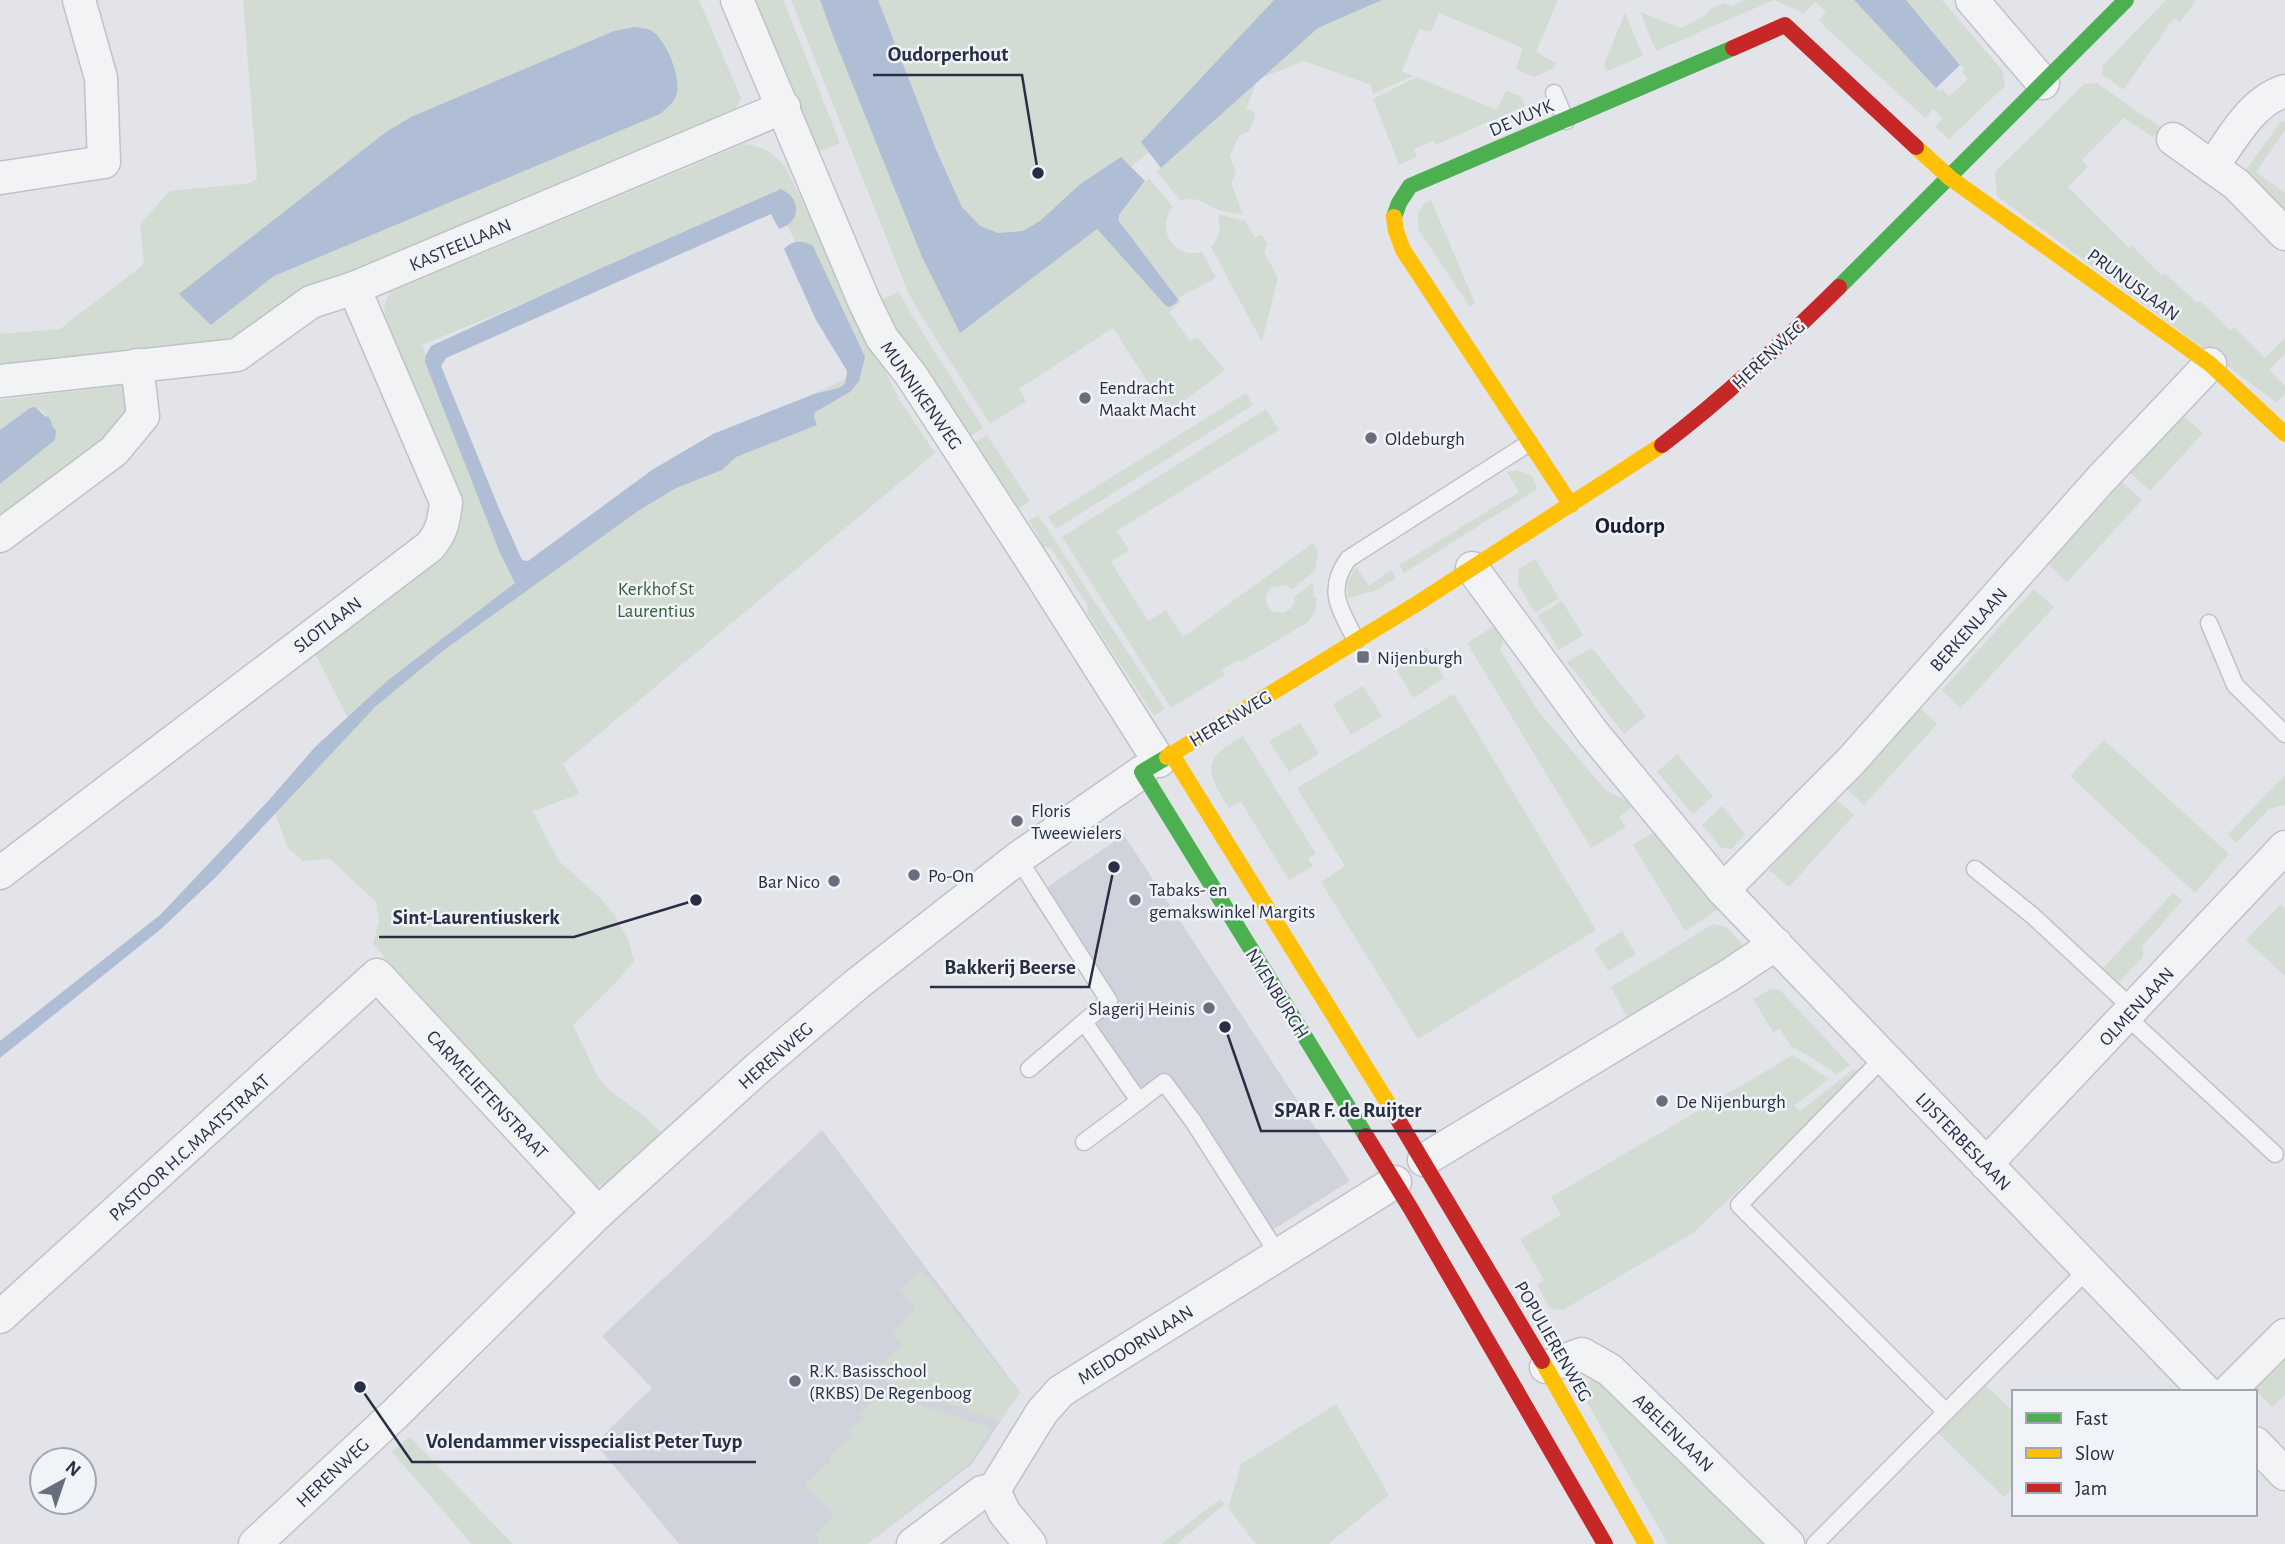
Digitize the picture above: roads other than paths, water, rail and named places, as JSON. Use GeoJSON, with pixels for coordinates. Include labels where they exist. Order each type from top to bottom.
{"type":"FeatureCollection","features":[{"type":"Feature","properties":{"kind":"street"},"geometry":{"type":"LineString","coordinates":[[0,177],[104,162],[101,78],[79,0]]}},
{"type":"Feature","properties":{"kind":"street","name":"MUNNIKENWEG"},"geometry":{"type":"LineString","coordinates":[[737,0],[882,338],[911,375],[1012,530],[1158,762]]}},
{"type":"Feature","properties":{"kind":"street"},"geometry":{"type":"LineString","coordinates":[[1972,0],[2043,83]]}},
{"type":"Feature","properties":{"kind":"street","name":"HERENWEG"},"geometry":{"type":"LineString","coordinates":[[255,1544],[395,1414],[598,1213],[758,1068],[846,993],[1018,858],[1158,762],[1356,641],[1652,453],[1700,416],[1783,342],[2126,0]]}},
{"type":"Feature","properties":{"kind":"street","name":"DE VUYK"},"geometry":{"type":"LineString","coordinates":[[1571,505],[1403,250],[1393,228],[1396,206],[1410,186],[1566,121],[1785,24],[1950,178]]}},
{"type":"Feature","properties":{"kind":"street"},"geometry":{"type":"LineString","coordinates":[[2212,167],[2259,104],[2274,94],[2285,91]]}},
{"type":"Feature","properties":{"kind":"street","name":"KASTEELLAAN"},"geometry":{"type":"LineString","coordinates":[[0,381],[237,355],[311,302],[355,288],[784,107]]}},
{"type":"Feature","properties":{"kind":"street"},"geometry":{"type":"LineString","coordinates":[[2173,139],[2236,184],[2285,234]]}},
{"type":"Feature","properties":{"kind":"street","name":"PRUNUSLAAN"},"geometry":{"type":"LineString","coordinates":[[1950,178],[2210,364],[2280,420]]}},
{"type":"Feature","properties":{"kind":"street","name":"SLOTLAAN"},"geometry":{"type":"LineString","coordinates":[[0,873],[429,547],[439,536],[446,502],[355,288]]}},
{"type":"Feature","properties":{"kind":"street","name":"BERKENLAAN"},"geometry":{"type":"LineString","coordinates":[[1723,890],[1852,761],[2101,479],[2210,364]]}},
{"type":"Feature","properties":{"kind":"street"},"geometry":{"type":"LineString","coordinates":[[0,536],[114,451],[143,416],[137,365]]}},
{"type":"Feature","properties":{"kind":"street"},"geometry":{"type":"LineString","coordinates":[[1472,568],[1592,733],[1723,890]]}},
{"type":"Feature","properties":{"kind":"street","name":"NYENBURGH"},"geometry":{"type":"LineString","coordinates":[[1158,762],[1409,1171]]}},
{"type":"Feature","properties":{"kind":"street","name":"NYENBURGH"},"geometry":{"type":"LineString","coordinates":[[1158,762],[1409,1171]]}},
{"type":"Feature","properties":{"kind":"street","name":"OLMENLAAN"},"geometry":{"type":"LineString","coordinates":[[1986,1164],[2285,847]]}},
{"type":"Feature","properties":{"kind":"street","name":"LIJSTERBESLAAN"},"geometry":{"type":"LineString","coordinates":[[1723,890],[2204,1390]]}},
{"type":"Feature","properties":{"kind":"street"},"geometry":{"type":"LineString","coordinates":[[1605,1544],[1409,1171],[1776,944]]}},
{"type":"Feature","properties":{"kind":"street","name":"CARMELIETENSTRAAT"},"geometry":{"type":"LineString","coordinates":[[377,975],[598,1213]]}},
{"type":"Feature","properties":{"kind":"street","name":"PASTOOR H.C.MAATSTRAAT"},"geometry":{"type":"LineString","coordinates":[[0,1317],[377,975]]}},
{"type":"Feature","properties":{"kind":"street","name":"MEIDOORNLAAN"},"geometry":{"type":"LineString","coordinates":[[913,1544],[982,1492],[993,1490],[1042,1412],[1061,1391],[1409,1171]]}},
{"type":"Feature","properties":{"kind":"street","name":"POPULIERENWEG"},"geometry":{"type":"LineString","coordinates":[[1409,1171],[1546,1367],[1646,1544]]}},
{"type":"Feature","properties":{"kind":"street"},"geometry":{"type":"LineString","coordinates":[[2230,1390],[2285,1335]]}},
{"type":"Feature","properties":{"kind":"street","name":"ABELENLAAN"},"geometry":{"type":"LineString","coordinates":[[1546,1367],[1582,1354],[1610,1370],[1788,1544]]}},
{"type":"Feature","properties":{"kind":"street"},"geometry":{"type":"LineString","coordinates":[[2257,1445],[2285,1474]]}},
{"type":"Feature","properties":{"kind":"street"},"geometry":{"type":"LineString","coordinates":[[993,1490],[1004,1512],[1030,1544]]}},
{"type":"Feature","properties":{"kind":"lane"},"geometry":{"type":"LineString","coordinates":[[1554,93],[1566,121]]}},
{"type":"Feature","properties":{"kind":"lane"},"geometry":{"type":"LineString","coordinates":[[1356,641],[1335,597],[1337,574],[1348,559],[1530,442]]}},
{"type":"Feature","properties":{"kind":"lane"},"geometry":{"type":"LineString","coordinates":[[2209,623],[2235,684],[2285,734]]}},
{"type":"Feature","properties":{"kind":"lane"},"geometry":{"type":"LineString","coordinates":[[1018,858],[1109,1001],[1028,1069]]}},
{"type":"Feature","properties":{"kind":"lane"},"geometry":{"type":"LineString","coordinates":[[1975,869],[2033,916],[2275,1154]]}},
{"type":"Feature","properties":{"kind":"lane"},"geometry":{"type":"LineString","coordinates":[[1084,1022],[1139,1101]]}},
{"type":"Feature","properties":{"kind":"lane"},"geometry":{"type":"LineString","coordinates":[[1884,1058],[1739,1205],[1946,1412]]}},
{"type":"Feature","properties":{"kind":"lane"},"geometry":{"type":"LineString","coordinates":[[1084,1142],[1164,1082],[1193,1121],[1278,1254]]}},
{"type":"Feature","properties":{"kind":"lane"},"geometry":{"type":"LineString","coordinates":[[1815,1544],[2087,1270]]}},
{"type":"Feature","properties":{"kind":"water"},"geometry":{"type":"Polygon","coordinates":[[[820,0],[878,0],[936,149],[962,207],[980,226],[998,233],[1023,231],[1040,221],[1079,185],[1121,157],[1145,181],[1119,215],[1119,221],[1178,299],[1177,302],[1170,307],[1166,306],[1097,229],[960,333],[922,257],[820,0]]]}},
{"type":"Feature","properties":{"kind":"water"},"geometry":{"type":"Polygon","coordinates":[[[1274,0],[1382,0],[1318,28],[1161,168],[1141,142],[1274,0]]]}},
{"type":"Feature","properties":{"kind":"water"},"geometry":{"type":"Polygon","coordinates":[[[1854,0],[1906,0],[1960,65],[1936,88],[1854,0]]]}},
{"type":"Feature","properties":{"kind":"water"},"geometry":{"type":"Polygon","coordinates":[[[634,27],[648,29],[656,34],[667,49],[677,77],[677,93],[660,114],[274,276],[211,325],[179,294],[386,132],[411,117],[614,31],[634,27]]]}},
{"type":"Feature","properties":{"kind":"water"},"geometry":{"type":"Polygon","coordinates":[[[781,189],[793,198],[796,210],[792,221],[786,226],[779,229],[771,214],[446,358],[441,366],[522,560],[528,561],[652,470],[713,434],[845,384],[847,371],[816,320],[784,249],[790,244],[802,242],[813,246],[865,357],[859,381],[850,392],[815,412],[817,425],[736,457],[722,470],[676,488],[638,511],[444,650],[375,707],[216,877],[161,929],[0,1058],[0,1041],[160,915],[269,800],[315,747],[387,681],[515,583],[500,553],[425,362],[431,346],[781,189]]]}},
{"type":"Feature","properties":{"kind":"water"},"geometry":{"type":"Polygon","coordinates":[[[35,407],[48,416],[56,431],[55,440],[0,484],[0,430],[35,407]]]}},
{"type":"Feature","properties":{"kind":"place","name":"Oudorperhout"},"geometry":{"type":"Point","coordinates":[1038,173]}},
{"type":"Feature","properties":{"kind":"place","name":"Eendracht Maakt Macht"},"geometry":{"type":"Point","coordinates":[1085,398]}},
{"type":"Feature","properties":{"kind":"place","name":"Oldeburgh"},"geometry":{"type":"Point","coordinates":[1371,438]}},
{"type":"Feature","properties":{"kind":"place","name":"Nijenburgh"},"geometry":{"type":"Point","coordinates":[1363,657]}},
{"type":"Feature","properties":{"kind":"place","name":"Floris Tweewielers"},"geometry":{"type":"Point","coordinates":[1017,821]}},
{"type":"Feature","properties":{"kind":"place","name":"Bakkerij Beerse"},"geometry":{"type":"Point","coordinates":[1114,867]}},
{"type":"Feature","properties":{"kind":"place","name":"Po-On"},"geometry":{"type":"Point","coordinates":[914,875]}},
{"type":"Feature","properties":{"kind":"place","name":"Bar Nico"},"geometry":{"type":"Point","coordinates":[834,881]}},
{"type":"Feature","properties":{"kind":"place","name":"Sint-Laurentiuskerk"},"geometry":{"type":"Point","coordinates":[696,900]}},
{"type":"Feature","properties":{"kind":"place","name":"Tabaks- en gemakswinkel Margits"},"geometry":{"type":"Point","coordinates":[1135,900]}},
{"type":"Feature","properties":{"kind":"place","name":"Slagerij Heinis"},"geometry":{"type":"Point","coordinates":[1209,1008]}},
{"type":"Feature","properties":{"kind":"place","name":"SPAR F. de Ruijter"},"geometry":{"type":"Point","coordinates":[1225,1027]}},
{"type":"Feature","properties":{"kind":"place","name":"De Nijenburgh"},"geometry":{"type":"Point","coordinates":[1662,1101]}},
{"type":"Feature","properties":{"kind":"place","name":"R.K. Basisschool (RKBS) De Regenboog"},"geometry":{"type":"Point","coordinates":[795,1381]}},
{"type":"Feature","properties":{"kind":"place","name":"Volendammer visspecialist Peter Tuyp"},"geometry":{"type":"Point","coordinates":[360,1387]}},
{"type":"Feature","properties":{"kind":"district","name":"Oudorp"},"geometry":{"type":"Point","coordinates":[1630,525]}},
{"type":"Feature","properties":{"kind":"park label","name":"Kerkhof St Laurentius"},"geometry":{"type":"Point","coordinates":[656,599]}}]}
